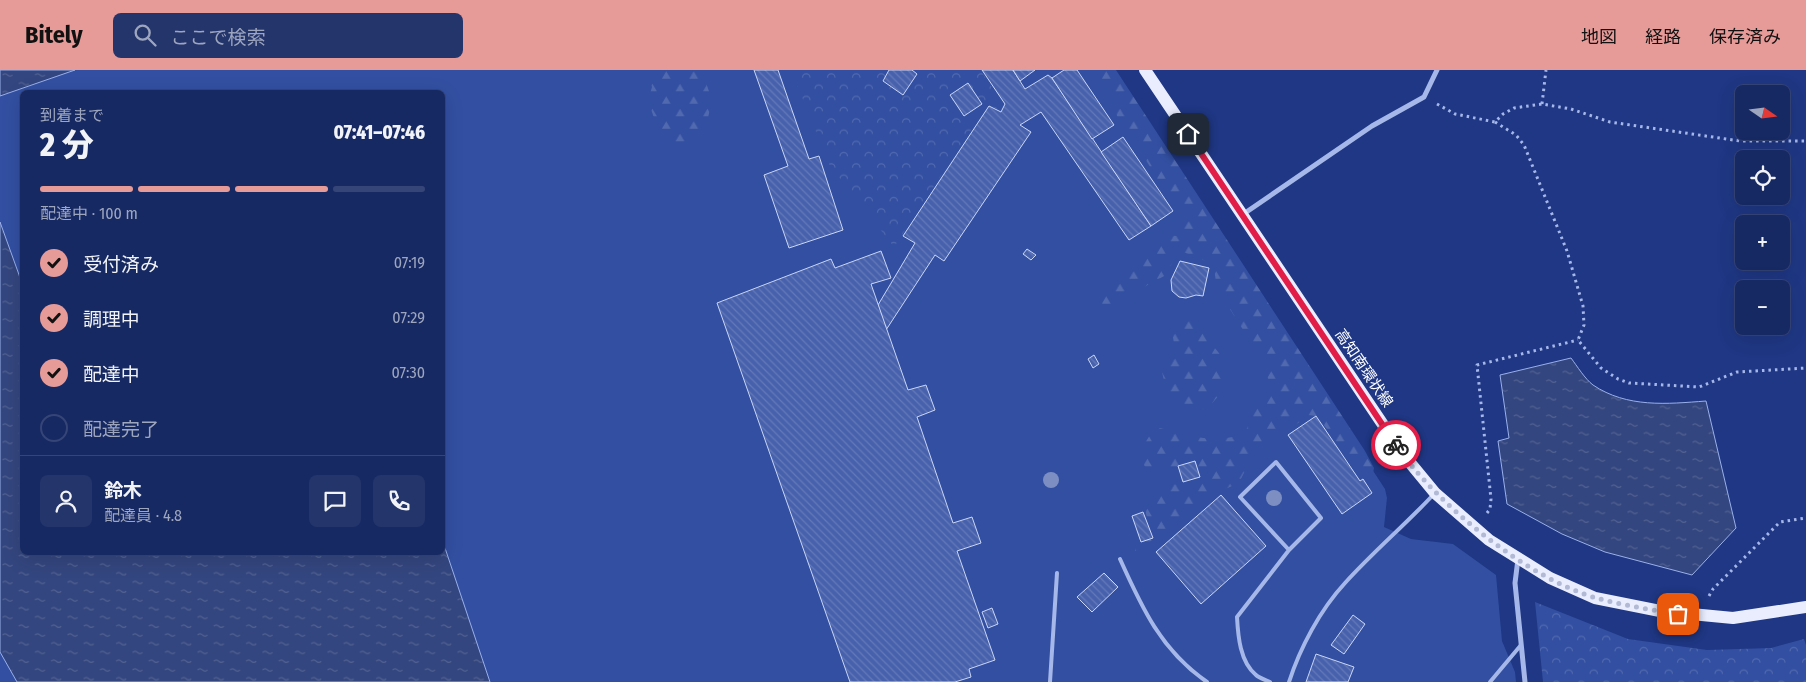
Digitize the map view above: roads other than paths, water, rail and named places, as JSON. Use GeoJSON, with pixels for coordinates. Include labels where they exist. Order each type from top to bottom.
{"type":"FeatureCollection","features":[{"type":"Feature","properties":{"kind":"main road","name":"高知南環状線"},"geometry":{"type":"LineString","coordinates":[[1145,70],[1402,453],[1435,493],[1475,528],[1550,578],[1595,598],[1660,611],[1733,618],[1806,607]]}},
{"type":"Feature","properties":{"kind":"street"},"geometry":{"type":"LineString","coordinates":[[1241,215],[1372,126],[1424,97],[1437,70]]}},
{"type":"Feature","properties":{"kind":"street"},"geometry":{"type":"LineString","coordinates":[[1518,558],[1516,583],[1525,682]]}},
{"type":"Feature","properties":{"kind":"lane"},"geometry":{"type":"LineString","coordinates":[[1270,682],[1256,675],[1245,660],[1238,634],[1237,617],[1289,550],[1321,518],[1276,462],[1240,497],[1289,550]]}},
{"type":"Feature","properties":{"kind":"lane"},"geometry":{"type":"LineString","coordinates":[[1288,682],[1306,640],[1344,584],[1435,493]]}},
{"type":"Feature","properties":{"kind":"lane"},"geometry":{"type":"LineString","coordinates":[[1120,559],[1143,608],[1166,646],[1193,673],[1207,682]]}},
{"type":"Feature","properties":{"kind":"lane"},"geometry":{"type":"LineString","coordinates":[[1050,682],[1057,573]]}},
{"type":"Feature","properties":{"kind":"lane"},"geometry":{"type":"LineString","coordinates":[[1490,682],[1521,645]]}},
{"type":"Feature","properties":{"kind":"water"},"geometry":{"type":"Polygon","coordinates":[[[0,70],[75,70],[0,96],[0,70]]]}},
{"type":"Feature","properties":{"kind":"water"},"geometry":{"type":"Polygon","coordinates":[[[0,222],[20,277],[20,555],[445,555],[445,548],[490,682],[17,682],[0,652],[0,222]]]}},
{"type":"Feature","properties":{"kind":"water"},"geometry":{"type":"Polygon","coordinates":[[[1571,358],[1593,385],[1620,398],[1648,403],[1706,401],[1736,528],[1692,575],[1605,552],[1562,534],[1507,504],[1498,441],[1509,438],[1500,375],[1571,358]]]}}]}
